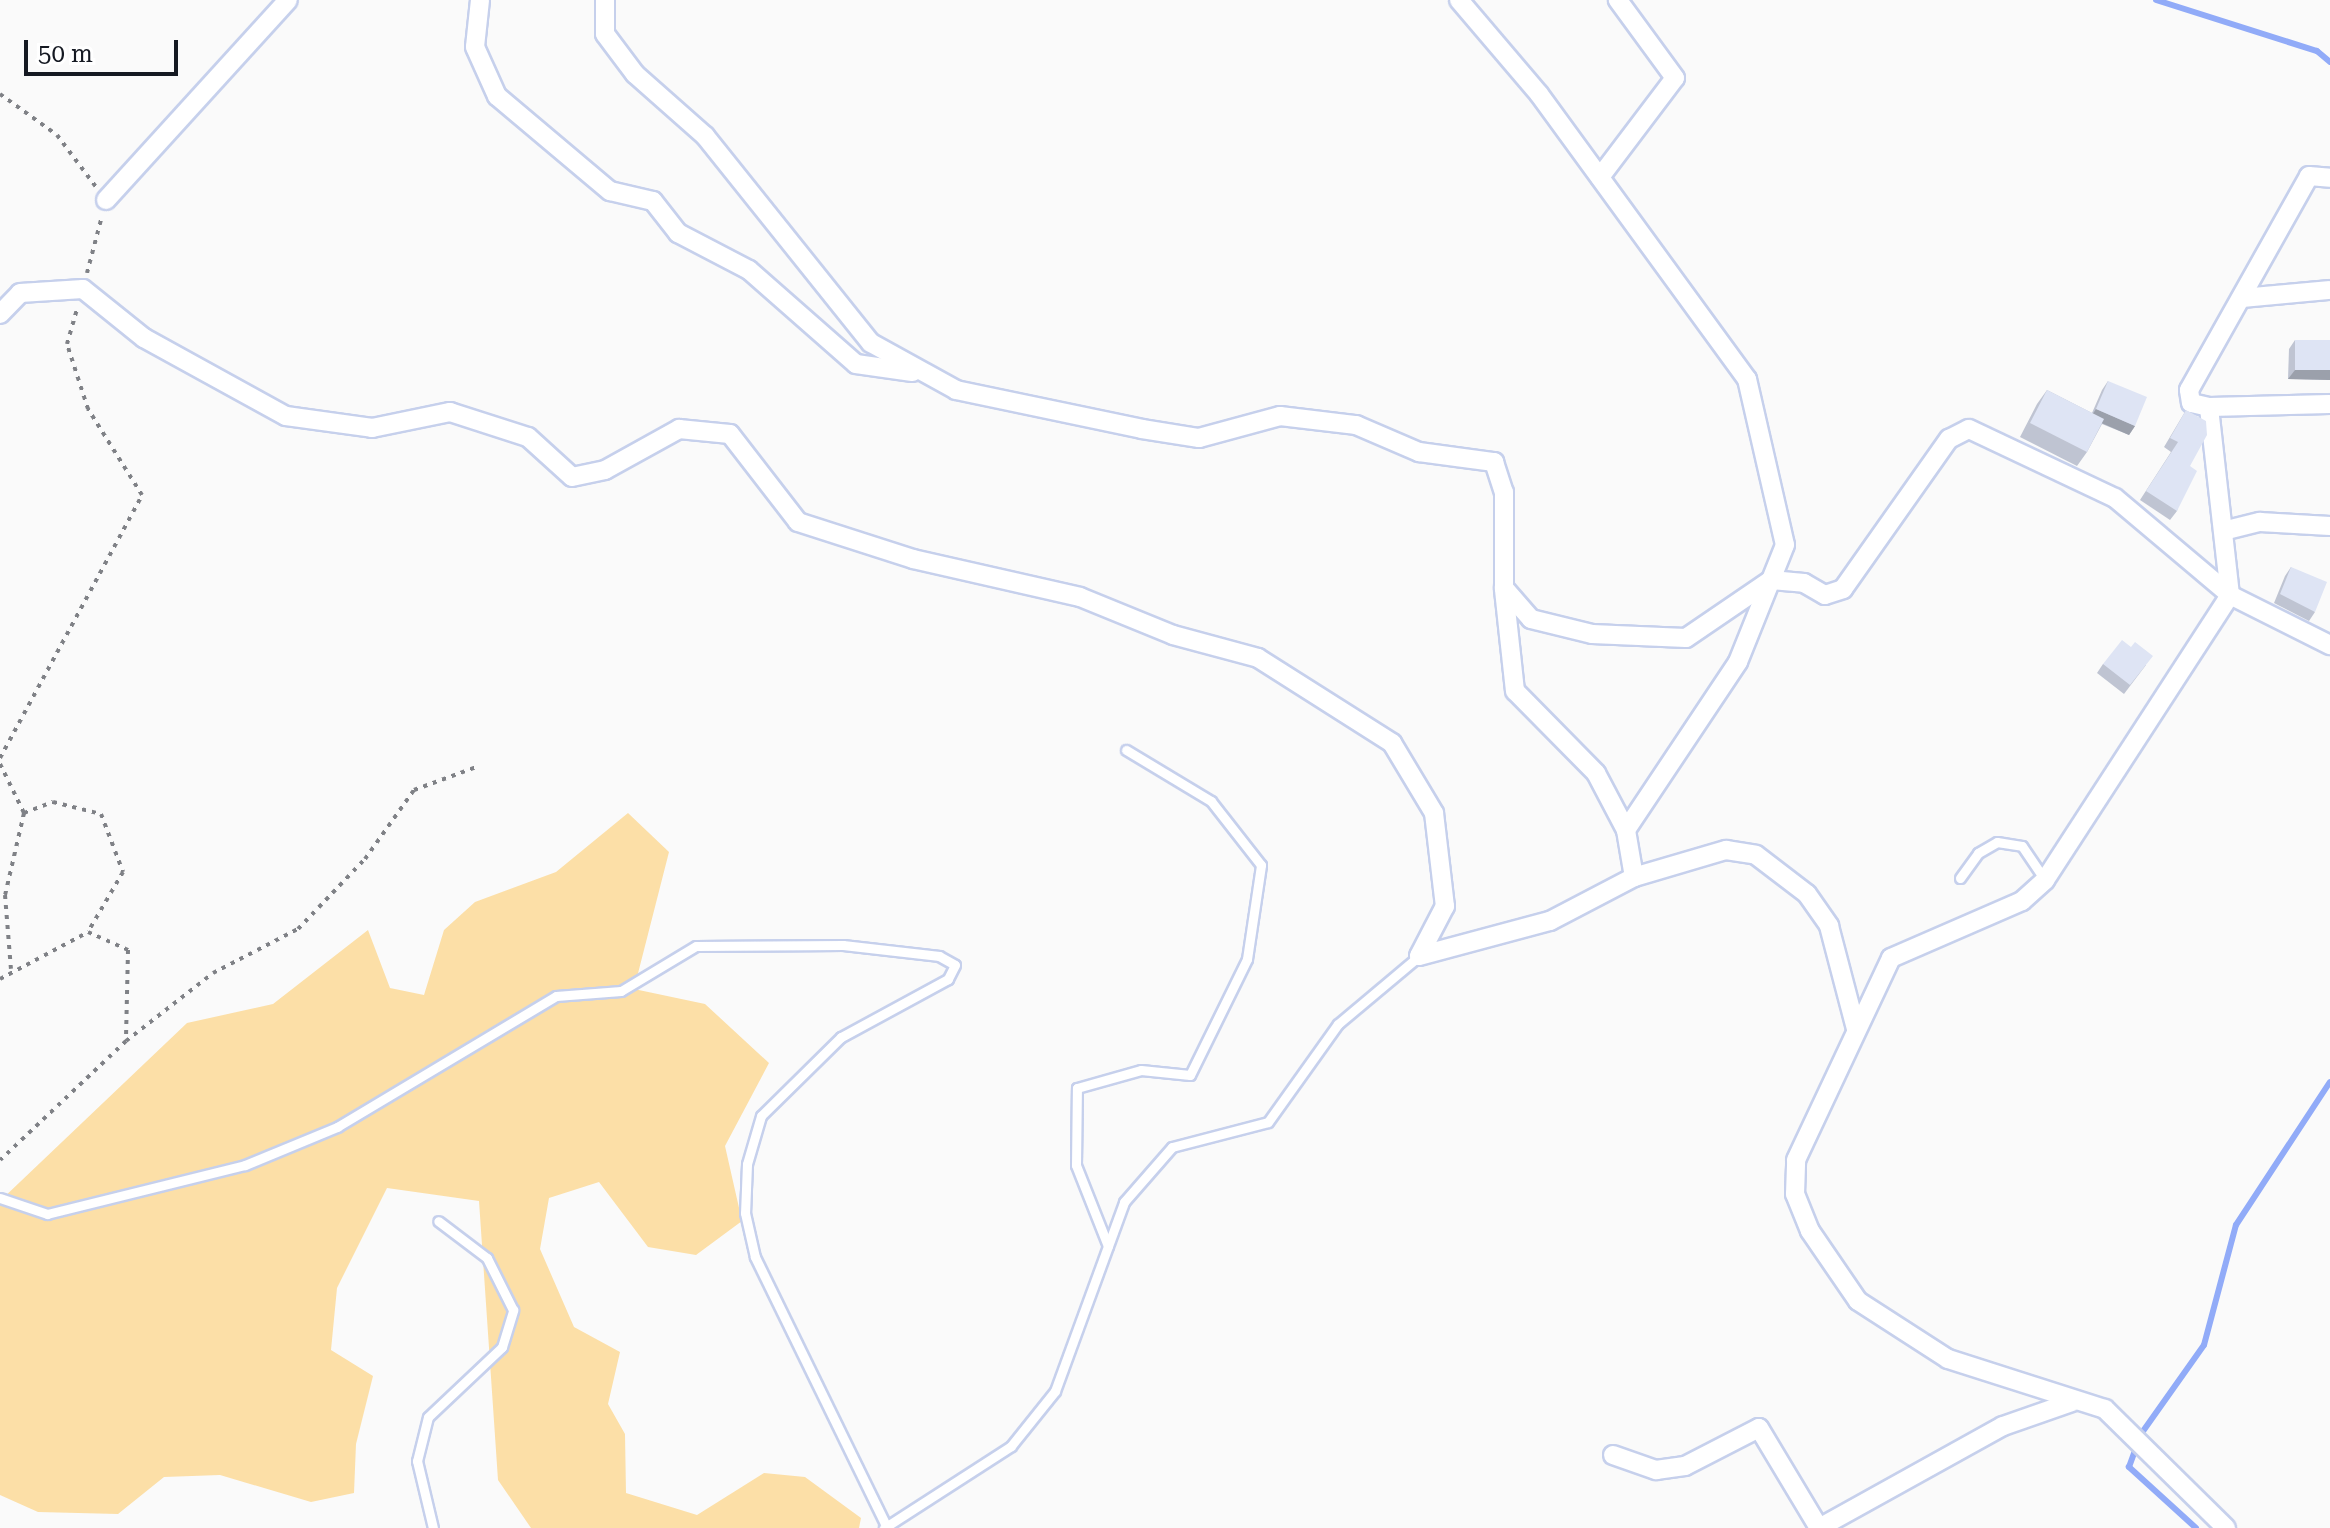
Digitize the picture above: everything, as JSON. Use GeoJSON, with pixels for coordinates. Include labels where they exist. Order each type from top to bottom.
{"type":"FeatureCollection","features":[{"type":"Feature","properties":{"kind":"street"},"geometry":{"type":"LineString","coordinates":[[106,200],[288,0]]}},
{"type":"Feature","properties":{"kind":"street"},"geometry":{"type":"LineString","coordinates":[[480,0],[475,47],[497,96],[610,191],[653,201],[678,233],[749,270],[856,364],[918,373]]}},
{"type":"Feature","properties":{"kind":"street"},"geometry":{"type":"LineString","coordinates":[[605,0],[605,34],[635,74],[705,136],[871,343],[918,373],[956,390],[1199,438],[1280,416],[1356,425],[1419,452],[1494,462],[1504,492],[1504,588],[1515,691],[1596,773],[1626,830],[1634,877]]}},
{"type":"Feature","properties":{"kind":"street"},"geometry":{"type":"LineString","coordinates":[[1459,0],[1600,177],[1747,379],[1785,545],[1738,662],[1626,830]]}},
{"type":"Feature","properties":{"kind":"street"},"geometry":{"type":"LineString","coordinates":[[1600,177],[1675,78],[1618,0]]}},
{"type":"Feature","properties":{"kind":"street"},"geometry":{"type":"LineString","coordinates":[[2330,178],[2309,176],[2189,390],[2191,403],[2209,407],[2330,404]]}},
{"type":"Feature","properties":{"kind":"street"},"geometry":{"type":"LineString","coordinates":[[0,314],[20,293],[83,289],[144,338],[286,416],[372,428],[450,412],[528,437],[572,477],[605,470],[679,429],[730,434],[798,522],[913,559],[1080,597],[1173,635],[1258,658],[1392,743],[1434,813],[1445,906],[1419,956]]}},
{"type":"Feature","properties":{"kind":"street"},"geometry":{"type":"LineString","coordinates":[[2243,298],[2330,290]]}},
{"type":"Feature","properties":{"kind":"street"},"geometry":{"type":"LineString","coordinates":[[2209,407],[2227,530],[2230,595],[2045,880],[2022,901],[1891,958],[1796,1160],[1795,1194],[1810,1231],[1858,1301],[1887,1325],[1991,1377],[2105,1409],[2151,1448],[2226,1528]]}},
{"type":"Feature","properties":{"kind":"street"},"geometry":{"type":"LineString","coordinates":[[1504,588],[1531,619],[1592,634],[1686,638],[1771,580],[1804,583],[1825,595],[1843,589],[1949,439],[1969,429],[2115,498],[2230,595],[2330,645]]}},
{"type":"Feature","properties":{"kind":"street"},"geometry":{"type":"LineString","coordinates":[[2227,530],[2260,522],[2330,526]]}},
{"type":"Feature","properties":{"kind":"street"},"geometry":{"type":"LineString","coordinates":[[1419,956],[1550,921],[1634,877],[1726,850],[1756,855],[1807,894],[1829,926],[1856,1029]]}},
{"type":"Feature","properties":{"kind":"street"},"geometry":{"type":"LineString","coordinates":[[1613,1455],[1656,1470],[1685,1466],[1759,1428],[1819,1528],[2003,1426],[2072,1402]]}},
{"type":"Feature","properties":{"kind":"lane"},"geometry":{"type":"LineString","coordinates":[[1108,1246],[1076,1165],[1077,1088],[1141,1070],[1190,1075],[1247,959],[1261,865],[1211,801],[1126,750]]}},
{"type":"Feature","properties":{"kind":"lane"},"geometry":{"type":"LineString","coordinates":[[1960,878],[1978,853],[1997,842],[2022,846],[2045,880]]}},
{"type":"Feature","properties":{"kind":"lane"},"geometry":{"type":"LineString","coordinates":[[0,1198],[47,1214],[245,1165],[337,1127],[556,996],[621,991],[696,946],[885,946],[939,956],[955,965],[948,979],[841,1037],[761,1116],[747,1164],[745,1213],[755,1257],[885,1527],[1011,1446],[1055,1391],[1124,1202],[1172,1147],[1268,1122],[1338,1024],[1419,956]]}},
{"type":"Feature","properties":{"kind":"lane"},"geometry":{"type":"LineString","coordinates":[[433,1528],[417,1461],[428,1417],[502,1347],[513,1310],[487,1258],[438,1221]]}},
{"type":"Feature","properties":{"kind":"path"},"geometry":{"type":"LineString","coordinates":[[0,94],[57,135],[106,200],[67,344],[88,409],[142,495],[0,761],[24,813],[5,895],[11,969]]}},
{"type":"Feature","properties":{"kind":"path"},"geometry":{"type":"LineString","coordinates":[[0,1160],[126,1041],[213,973],[298,929],[365,859],[414,790],[479,766]]}},
{"type":"Feature","properties":{"kind":"path"},"geometry":{"type":"LineString","coordinates":[[0,979],[11,969],[88,932],[123,872],[101,814],[53,802],[24,813]]}},
{"type":"Feature","properties":{"kind":"path"},"geometry":{"type":"LineString","coordinates":[[88,932],[128,950],[126,1041]]}},
{"type":"Feature","properties":{"kind":"shaded area"},"geometry":{"type":"Polygon","coordinates":[[[628,813],[669,852],[634,989],[705,1004],[769,1063],[725,1146],[742,1221],[696,1255],[648,1247],[599,1182],[549,1198],[540,1249],[574,1327],[620,1352],[608,1404],[625,1434],[626,1493],[697,1515],[764,1473],[805,1477],[861,1518],[859,1528],[531,1528],[498,1480],[479,1201],[387,1188],[337,1288],[331,1350],[373,1376],[356,1444],[354,1493],[311,1502],[220,1475],[164,1477],[118,1514],[38,1512],[0,1495],[0,1201],[187,1023],[273,1004],[368,930],[390,988],[424,995],[444,930],[475,902],[556,872],[628,813]]]}},
{"type":"Feature","properties":{"kind":"building"},"geometry":{"type":"Polygon","coordinates":[[[2295,340],[2330,340],[2330,370],[2295,370],[2295,340]]]}},
{"type":"Feature","properties":{"kind":"building"},"geometry":{"type":"Polygon","coordinates":[[[2108,381],[2147,397],[2135,426],[2096,409],[2108,381]]]}},
{"type":"Feature","properties":{"kind":"building"},"geometry":{"type":"Polygon","coordinates":[[[2047,390],[2104,419],[2087,452],[2030,423],[2047,390]]]}},
{"type":"Feature","properties":{"kind":"building"},"geometry":{"type":"Polygon","coordinates":[[[2186,410],[2206,421],[2207,435],[2190,466],[2197,471],[2177,511],[2146,491],[2178,442],[2170,438],[2186,410]]]}},
{"type":"Feature","properties":{"kind":"building"},"geometry":{"type":"Polygon","coordinates":[[[2291,567],[2327,582],[2315,612],[2280,594],[2291,567]]]}},
{"type":"Feature","properties":{"kind":"building"},"geometry":{"type":"Polygon","coordinates":[[[2122,640],[2131,647],[2135,642],[2153,656],[2130,685],[2103,664],[2122,640]]]}},
{"type":"Feature","properties":{"kind":"waterway"},"geometry":{"type":"LineString","coordinates":[[2156,0],[2317,51],[2330,62]]}},
{"type":"Feature","properties":{"kind":"waterway"},"geometry":{"type":"LineString","coordinates":[[2196,1528],[2129,1467],[2141,1434],[2204,1345],[2236,1225],[2330,1082]]}}]}
